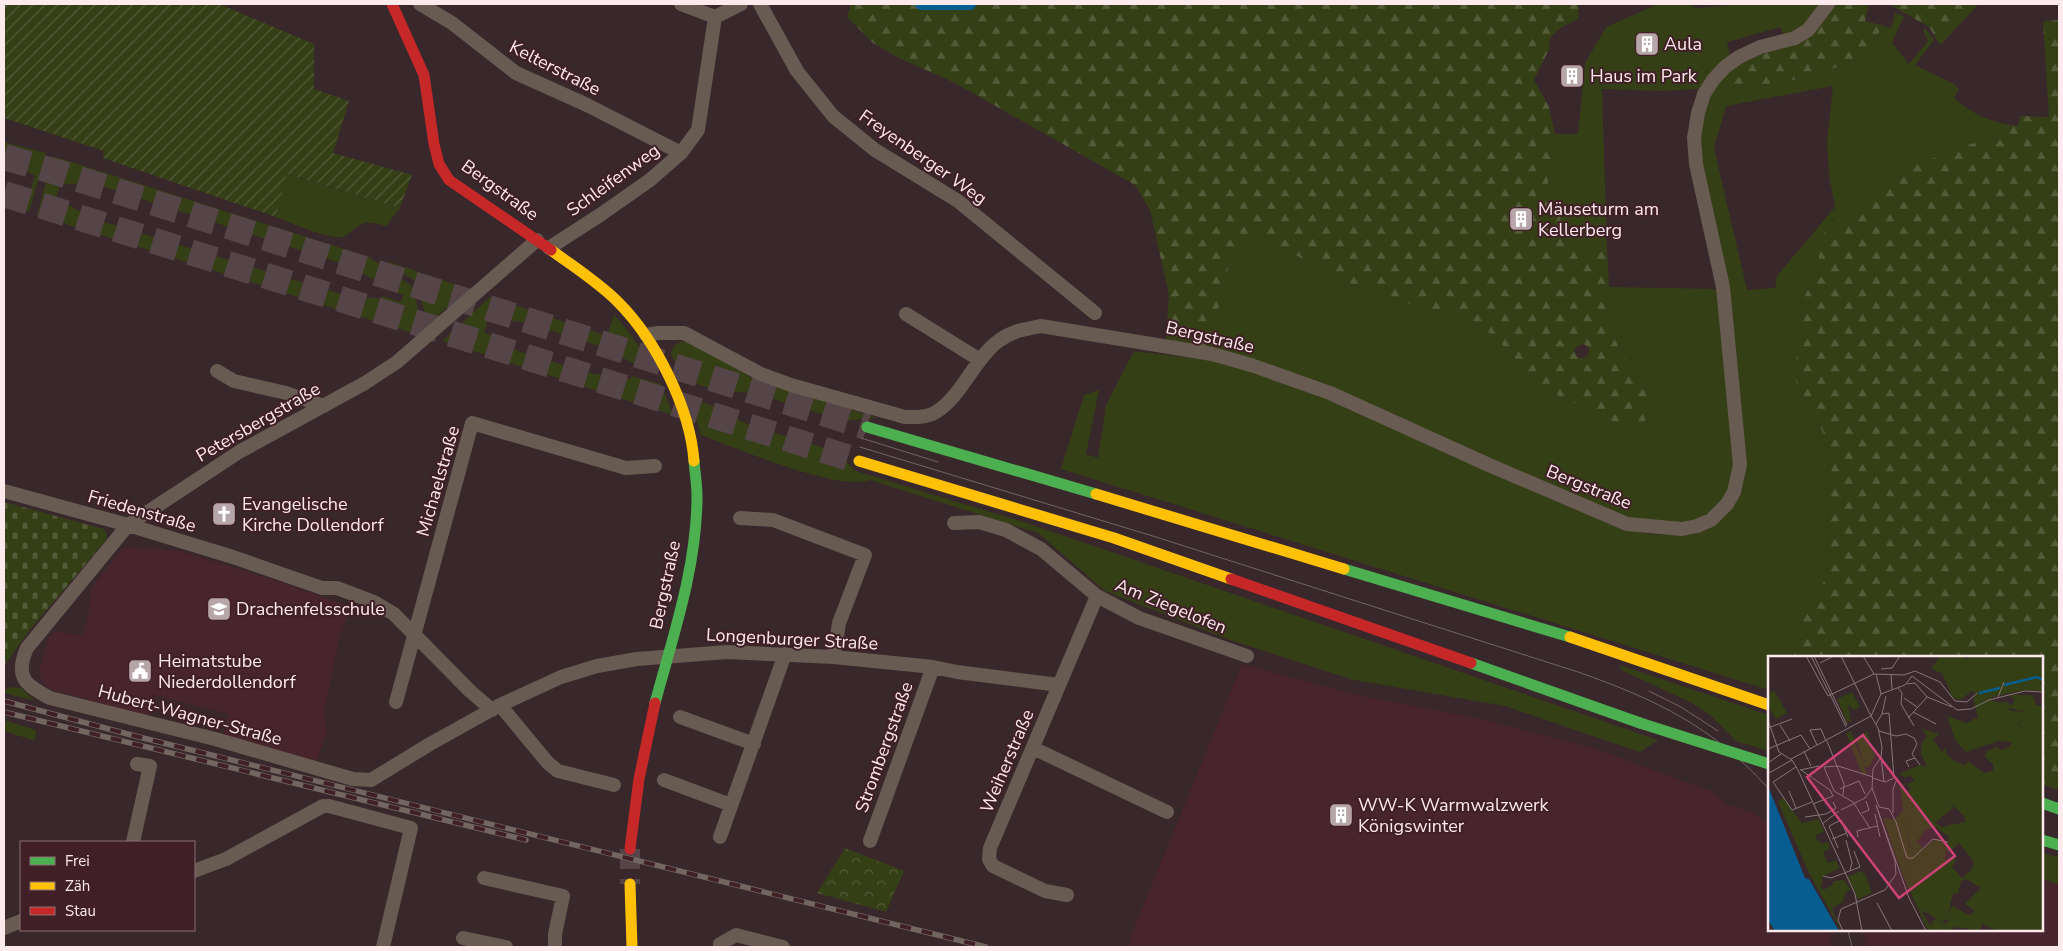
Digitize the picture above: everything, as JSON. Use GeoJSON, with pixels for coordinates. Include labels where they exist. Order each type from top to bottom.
{"type":"FeatureCollection","features":[{"type":"Feature","properties":{"kind":"main road","name":"Bergstraße"},"geometry":{"type":"LineString","coordinates":[[392,4],[424,74],[434,144],[439,164],[449,180],[592,279],[618,302],[646,335],[672,383],[690,437],[697,477],[698,502],[688,580],[642,756],[634,804],[630,849]]}},
{"type":"Feature","properties":{"kind":"main road"},"geometry":{"type":"LineString","coordinates":[[867,427],[1058,482],[1593,644],[1768,705]]}},
{"type":"Feature","properties":{"kind":"main road"},"geometry":{"type":"LineString","coordinates":[[859,461],[1114,538],[1640,723],[1768,764]]}},
{"type":"Feature","properties":{"kind":"main road"},"geometry":{"type":"LineString","coordinates":[[2043,803],[2059,809]]}},
{"type":"Feature","properties":{"kind":"main road"},"geometry":{"type":"LineString","coordinates":[[2043,840],[2059,845]]}},
{"type":"Feature","properties":{"kind":"main road"},"geometry":{"type":"LineString","coordinates":[[630,884],[632,947]]}},
{"type":"Feature","properties":{"kind":"street","name":"Kelterstraße"},"geometry":{"type":"LineString","coordinates":[[420,4],[452,22],[516,72],[587,105],[681,153]]}},
{"type":"Feature","properties":{"kind":"street"},"geometry":{"type":"LineString","coordinates":[[681,4],[716,16],[741,4]]}},
{"type":"Feature","properties":{"kind":"street","name":"Freyenberger Weg"},"geometry":{"type":"LineString","coordinates":[[760,4],[797,71],[833,116],[875,150],[958,201],[1095,313]]}},
{"type":"Feature","properties":{"kind":"street","name":"Bergstraße"},"geometry":{"type":"LineString","coordinates":[[646,335],[684,333],[761,374],[791,385],[905,417],[920,417],[936,412],[950,399],[996,342],[1014,331],[1041,326],[1212,354],[1251,365],[1330,393],[1489,465],[1627,524],[1682,529],[1697,526],[1711,520],[1727,504],[1734,492],[1740,465],[1723,287],[1696,164],[1694,138],[1698,113],[1704,94],[1712,80],[1725,67],[1738,57],[1760,47],[1795,38],[1802,34],[1819,18],[1828,4]]}},
{"type":"Feature","properties":{"kind":"street","name":"Schleifenweg"},"geometry":{"type":"LineString","coordinates":[[549,248],[650,180],[681,153],[698,130],[716,16]]}},
{"type":"Feature","properties":{"kind":"street","name":"Petersbergstraße"},"geometry":{"type":"LineString","coordinates":[[22,660],[27,648],[36,636],[128,525],[239,452],[365,383],[397,362],[537,240]]}},
{"type":"Feature","properties":{"kind":"street"},"geometry":{"type":"LineString","coordinates":[[906,314],[980,360]]}},
{"type":"Feature","properties":{"kind":"street"},"geometry":{"type":"LineString","coordinates":[[217,371],[234,381],[286,393],[324,406]]}},
{"type":"Feature","properties":{"kind":"street","name":"Michaelstraße"},"geometry":{"type":"LineString","coordinates":[[396,702],[416,635],[472,423],[626,468],[655,466]]}},
{"type":"Feature","properties":{"kind":"street","name":"Friedenstraße"},"geometry":{"type":"LineString","coordinates":[[4,491],[128,525],[233,557],[322,588],[337,588],[374,602],[394,614],[470,691],[496,707]]}},
{"type":"Feature","properties":{"kind":"street"},"geometry":{"type":"LineString","coordinates":[[740,518],[773,520],[865,555],[839,623],[834,657]]}},
{"type":"Feature","properties":{"kind":"street","name":"Am Ziegelofen"},"geometry":{"type":"LineString","coordinates":[[954,523],[979,522],[1006,530],[1048,555],[1097,596],[1138,618],[1247,656]]}},
{"type":"Feature","properties":{"kind":"street","name":"Weiherstraße"},"geometry":{"type":"LineString","coordinates":[[1067,895],[1045,891],[993,866],[989,859],[990,848],[1097,596]]}},
{"type":"Feature","properties":{"kind":"street","name":"Longenburger Straße"},"geometry":{"type":"LineString","coordinates":[[371,780],[496,707],[561,677],[597,666],[668,655],[727,652],[834,657],[933,666],[957,672],[1059,685]]}},
{"type":"Feature","properties":{"kind":"street"},"geometry":{"type":"LineString","coordinates":[[720,837],[785,654]]}},
{"type":"Feature","properties":{"kind":"street","name":"Hubert-Wagner-Straße"},"geometry":{"type":"LineString","coordinates":[[22,660],[22,674],[29,687],[50,698],[215,739],[353,779],[371,780]]}},
{"type":"Feature","properties":{"kind":"street","name":"Strombergstraße"},"geometry":{"type":"LineString","coordinates":[[870,841],[933,666]]}},
{"type":"Feature","properties":{"kind":"street"},"geometry":{"type":"LineString","coordinates":[[496,707],[548,763],[558,771],[614,785]]}},
{"type":"Feature","properties":{"kind":"street"},"geometry":{"type":"LineString","coordinates":[[680,718],[754,744]]}},
{"type":"Feature","properties":{"kind":"street"},"geometry":{"type":"LineString","coordinates":[[1033,748],[1167,812]]}},
{"type":"Feature","properties":{"kind":"street"},"geometry":{"type":"LineString","coordinates":[[133,841],[150,766],[137,764]]}},
{"type":"Feature","properties":{"kind":"street"},"geometry":{"type":"LineString","coordinates":[[664,780],[731,805]]}},
{"type":"Feature","properties":{"kind":"street"},"geometry":{"type":"LineString","coordinates":[[195,870],[226,859],[323,806],[411,828],[383,947]]}},
{"type":"Feature","properties":{"kind":"street"},"geometry":{"type":"LineString","coordinates":[[484,878],[564,896],[555,934],[555,947]]}},
{"type":"Feature","properties":{"kind":"street"},"geometry":{"type":"LineString","coordinates":[[4,928],[20,921]]}},
{"type":"Feature","properties":{"kind":"street"},"geometry":{"type":"LineString","coordinates":[[720,947],[720,944],[736,936],[783,947]]}},
{"type":"Feature","properties":{"kind":"street"},"geometry":{"type":"LineString","coordinates":[[463,938],[506,947]]}},
{"type":"Feature","properties":{"kind":"shaded area"},"geometry":{"type":"Polygon","coordinates":[[[124,547],[177,550],[283,583],[351,607],[340,637],[324,711],[327,731],[316,763],[223,738],[229,714],[154,695],[149,717],[57,691],[43,685],[39,670],[49,637],[54,631],[83,635],[89,611],[91,588],[124,547]]]}},
{"type":"Feature","properties":{"kind":"shaded area"},"geometry":{"type":"Polygon","coordinates":[[[1242,664],[1362,696],[1481,719],[1593,748],[1711,791],[1726,804],[1754,813],[1768,822],[1768,931],[1830,931],[1832,947],[1129,947],[1132,933],[1242,664]]]}},
{"type":"Feature","properties":{"kind":"shaded area"},"geometry":{"type":"Polygon","coordinates":[[[2043,879],[2059,885],[2059,947],[1867,947],[1862,931],[2043,931],[2043,879]]]}},
{"type":"Feature","properties":{"kind":"green space"},"geometry":{"type":"Polygon","coordinates":[[[4,4],[219,4],[314,44],[314,89],[349,101],[333,153],[412,175],[400,208],[287,174],[276,217],[103,158],[104,151],[4,118],[4,4]]]}},
{"type":"Feature","properties":{"kind":"green space"},"geometry":{"type":"Polygon","coordinates":[[[851,4],[1578,4],[1579,18],[1559,29],[1550,38],[1549,49],[1534,80],[1549,107],[1555,134],[1547,189],[1558,205],[1561,224],[1567,238],[1572,243],[1585,248],[1607,249],[1609,287],[1606,308],[1610,331],[1648,392],[1650,410],[1644,422],[1630,426],[1620,425],[1542,388],[1495,337],[1472,321],[1413,305],[1346,282],[1258,235],[1229,265],[1209,347],[1166,339],[1169,295],[1150,210],[1135,185],[955,83],[899,58],[873,43],[847,17],[851,4]],[[1584,344],[1576,347],[1574,352],[1578,358],[1584,358],[1588,355],[1589,348],[1584,344]]]}},
{"type":"Feature","properties":{"kind":"green space"},"geometry":{"type":"Polygon","coordinates":[[[1658,4],[1687,4],[1698,8],[1744,4],[1819,4],[1811,21],[1796,30],[1783,35],[1781,27],[1727,42],[1730,55],[1716,67],[1700,89],[1660,91],[1602,89],[1607,249],[1591,250],[1577,247],[1566,238],[1561,226],[1559,206],[1547,189],[1555,134],[1578,134],[1585,63],[1606,27],[1658,4]]]}},
{"type":"Feature","properties":{"kind":"green space"},"geometry":{"type":"Polygon","coordinates":[[[1834,4],[1869,4],[1865,21],[1881,25],[1874,53],[1810,77],[1751,87],[1711,90],[1720,77],[1740,63],[1763,53],[1795,44],[1834,4]]]}},
{"type":"Feature","properties":{"kind":"green space"},"geometry":{"type":"Polygon","coordinates":[[[1889,4],[1977,4],[1977,6],[1940,45],[1929,27],[1889,4]]]}},
{"type":"Feature","properties":{"kind":"green space"},"geometry":{"type":"Polygon","coordinates":[[[1895,13],[1904,16],[1892,43],[1909,64],[1928,41],[1923,31],[1925,28],[1934,40],[1915,65],[1954,84],[1959,89],[1954,98],[1967,108],[1988,119],[2012,125],[1991,141],[1969,144],[1819,237],[1819,268],[1799,307],[1795,380],[1828,442],[1832,477],[1826,578],[1801,620],[1795,642],[1794,656],[1768,656],[1768,690],[1061,469],[1084,395],[1099,390],[1086,454],[1098,458],[1106,405],[1134,351],[1218,361],[1301,387],[1628,530],[1655,534],[1676,534],[1692,530],[1717,517],[1731,507],[1740,495],[1745,467],[1696,137],[1711,90],[1751,87],[1810,77],[1874,53],[1881,25],[1891,28],[1895,13]],[[1833,86],[1726,106],[1714,148],[1747,290],[1775,288],[1777,276],[1835,207],[1829,176],[1827,142],[1833,86]]]}},
{"type":"Feature","properties":{"kind":"green space"},"geometry":{"type":"Polygon","coordinates":[[[2059,20],[2059,790],[2043,784],[2043,656],[1794,656],[1795,642],[1801,620],[1826,578],[1832,477],[1828,442],[1795,380],[1799,307],[1819,268],[1819,237],[1893,174],[1969,144],[1991,141],[2012,125],[2018,126],[2020,116],[2049,117],[2043,21],[2059,20]]]}},
{"type":"Feature","properties":{"kind":"green space"},"geometry":{"type":"Polygon","coordinates":[[[4,142],[46,153],[29,212],[4,206],[4,191],[30,191],[35,176],[4,158],[4,142]]]}},
{"type":"Feature","properties":{"kind":"green space"},"geometry":{"type":"Polygon","coordinates":[[[53,156],[369,257],[412,286],[423,328],[419,335],[37,215],[53,156]],[[60,184],[56,198],[91,218],[341,294],[381,299],[382,296],[401,302],[403,295],[384,288],[385,286],[349,266],[99,185],[60,184]]]}},
{"type":"Feature","properties":{"kind":"green space"},"geometry":{"type":"Polygon","coordinates":[[[286,174],[400,208],[386,226],[364,223],[342,237],[318,233],[276,217],[286,174]]]}},
{"type":"Feature","properties":{"kind":"green space"},"geometry":{"type":"Polygon","coordinates":[[[1258,235],[1346,282],[1413,305],[1472,321],[1495,337],[1542,388],[1620,425],[1650,410],[1648,392],[1610,331],[1606,308],[1609,287],[1718,289],[1735,464],[1731,490],[1711,513],[1696,521],[1674,524],[1630,519],[1451,442],[1209,347],[1229,265],[1258,235]]]}},
{"type":"Feature","properties":{"kind":"green space"},"geometry":{"type":"Polygon","coordinates":[[[390,262],[468,289],[427,325],[419,289],[414,280],[388,267],[390,262]]]}},
{"type":"Feature","properties":{"kind":"green space"},"geometry":{"type":"Polygon","coordinates":[[[490,297],[607,336],[614,314],[632,336],[655,374],[599,346],[527,323],[489,317],[484,332],[518,351],[590,373],[630,379],[632,376],[661,384],[673,415],[442,341],[490,297]]]}},
{"type":"Feature","properties":{"kind":"green space"},"geometry":{"type":"Polygon","coordinates":[[[687,342],[710,353],[750,377],[877,418],[844,421],[758,394],[717,390],[684,380],[671,352],[676,344],[687,342]]]}},
{"type":"Feature","properties":{"kind":"green space"},"geometry":{"type":"Polygon","coordinates":[[[690,398],[713,406],[749,425],[835,451],[856,471],[1030,524],[1658,740],[1640,752],[1505,706],[1354,680],[1230,640],[1105,591],[1038,533],[870,480],[855,482],[835,480],[787,467],[701,435],[690,398]]]}},
{"type":"Feature","properties":{"kind":"green space"},"geometry":{"type":"Polygon","coordinates":[[[4,502],[104,529],[107,535],[106,540],[28,632],[4,666],[4,502]]]}},
{"type":"Feature","properties":{"kind":"green space"},"geometry":{"type":"Polygon","coordinates":[[[1619,665],[1768,715],[1768,751],[1736,741],[1711,716],[1692,703],[1621,670],[1619,665]]]}},
{"type":"Feature","properties":{"kind":"green space"},"geometry":{"type":"Polygon","coordinates":[[[11,687],[21,688],[35,701],[4,693],[4,690],[11,687]]]}},
{"type":"Feature","properties":{"kind":"green space"},"geometry":{"type":"Polygon","coordinates":[[[4,720],[36,730],[35,741],[4,731],[4,720]]]}},
{"type":"Feature","properties":{"kind":"green space"},"geometry":{"type":"Polygon","coordinates":[[[845,848],[904,871],[886,912],[817,893],[845,848]]]}},
{"type":"Feature","properties":{"kind":"green space"},"geometry":{"type":"Polygon","coordinates":[[[2043,853],[2059,857],[2059,885],[2043,879],[2043,853]]]}},
{"type":"Feature","properties":{"kind":"waterway"},"geometry":{"type":"LineString","coordinates":[[921,4],[970,4]]}},
{"type":"Feature","properties":{"kind":"tunnel"},"geometry":{"type":"LineString","coordinates":[[4,157],[867,427]]}},
{"type":"Feature","properties":{"kind":"tunnel"},"geometry":{"type":"LineString","coordinates":[[4,194],[859,461]]}},
{"type":"Feature","properties":{"kind":"tunnel"},"geometry":{"type":"LineString","coordinates":[[630,849],[630,884]]}},
{"type":"Feature","properties":{"kind":"tram line"},"geometry":{"type":"LineString","coordinates":[[861,438],[938,462]]}},
{"type":"Feature","properties":{"kind":"tram line"},"geometry":{"type":"LineString","coordinates":[[860,447],[1156,537],[1607,682],[1682,717],[1726,748],[1768,788]]}},
{"type":"Feature","properties":{"kind":"tram line"},"geometry":{"type":"LineString","coordinates":[[1649,691],[1681,707],[1718,731]]}},
{"type":"Feature","properties":{"kind":"tram line"},"geometry":{"type":"LineString","coordinates":[[1848,931],[1852,947]]}},
{"type":"Feature","properties":{"kind":"railway"},"geometry":{"type":"LineString","coordinates":[[4,701],[135,736],[986,947]]}},
{"type":"Feature","properties":{"kind":"railway"},"geometry":{"type":"LineString","coordinates":[[4,712],[526,840]]}},
{"type":"Feature","properties":{"kind":"traffic: fast"},"geometry":{"type":"LineString","coordinates":[[867,427],[1096,494]]}},
{"type":"Feature","properties":{"kind":"traffic: fast"},"geometry":{"type":"LineString","coordinates":[[655,703],[683,601],[693,549],[697,496],[694,461]]}},
{"type":"Feature","properties":{"kind":"traffic: fast"},"geometry":{"type":"LineString","coordinates":[[1344,569],[1570,637]]}},
{"type":"Feature","properties":{"kind":"traffic: fast"},"geometry":{"type":"LineString","coordinates":[[1471,663],[1640,723]]}},
{"type":"Feature","properties":{"kind":"traffic: fast"},"geometry":{"type":"LineString","coordinates":[[1640,723],[1768,764]]}},
{"type":"Feature","properties":{"kind":"traffic: fast"},"geometry":{"type":"LineString","coordinates":[[2043,803],[2059,809]]}},
{"type":"Feature","properties":{"kind":"traffic: fast"},"geometry":{"type":"LineString","coordinates":[[2043,840],[2059,845]]}},
{"type":"Feature","properties":{"kind":"traffic: slow"},"geometry":{"type":"LineString","coordinates":[[551,250],[594,281],[618,302],[645,335],[658,355],[678,397],[686,419],[694,461]]}},
{"type":"Feature","properties":{"kind":"traffic: slow"},"geometry":{"type":"LineString","coordinates":[[859,461],[1114,538],[1231,579]]}},
{"type":"Feature","properties":{"kind":"traffic: slow"},"geometry":{"type":"LineString","coordinates":[[1096,494],[1344,569]]}},
{"type":"Feature","properties":{"kind":"traffic: slow"},"geometry":{"type":"LineString","coordinates":[[1570,637],[1768,705]]}},
{"type":"Feature","properties":{"kind":"traffic: slow"},"geometry":{"type":"LineString","coordinates":[[630,884],[632,947]]}},
{"type":"Feature","properties":{"kind":"traffic: jam"},"geometry":{"type":"LineString","coordinates":[[392,4],[424,75],[434,144],[439,164],[449,180],[551,250]]}},
{"type":"Feature","properties":{"kind":"traffic: jam"},"geometry":{"type":"LineString","coordinates":[[1231,579],[1471,663]]}},
{"type":"Feature","properties":{"kind":"traffic: jam"},"geometry":{"type":"LineString","coordinates":[[630,849],[639,779],[655,703]]}},
{"type":"Feature","properties":{"kind":"place","name":"Aula"},"geometry":{"type":"Point","coordinates":[1647,44]}},
{"type":"Feature","properties":{"kind":"place","name":"Haus im Park"},"geometry":{"type":"Point","coordinates":[1572,76]}},
{"type":"Feature","properties":{"kind":"place","name":"Mäuseturm am Kellerberg"},"geometry":{"type":"Point","coordinates":[1521,219]}},
{"type":"Feature","properties":{"kind":"place","name":"Evangelische Kirche Dollendorf"},"geometry":{"type":"Point","coordinates":[224,514]}},
{"type":"Feature","properties":{"kind":"place","name":"Drachenfelsschule"},"geometry":{"type":"Point","coordinates":[219,609]}},
{"type":"Feature","properties":{"kind":"place","name":"Heimatstube Niederdollendorf"},"geometry":{"type":"Point","coordinates":[140,671]}},
{"type":"Feature","properties":{"kind":"place","name":"WW-K Warmwalzwerk Königswinter"},"geometry":{"type":"Point","coordinates":[1341,815]}}]}
